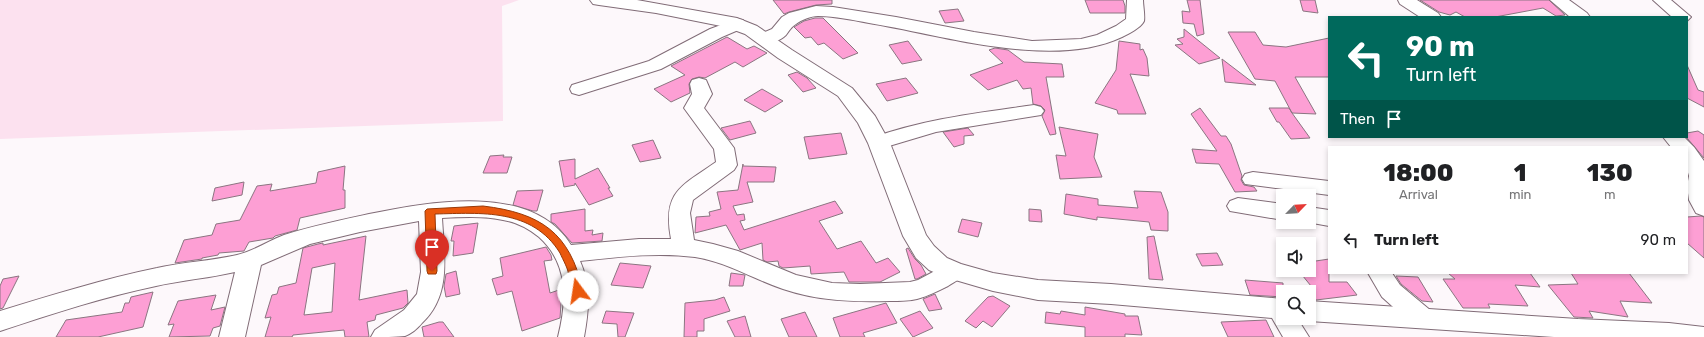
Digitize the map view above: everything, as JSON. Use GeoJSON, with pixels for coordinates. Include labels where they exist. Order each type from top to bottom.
{"type":"FeatureCollection","features":[{"type":"Feature","properties":{"kind":"main road"},"geometry":{"type":"LineString","coordinates":[[599,0],[671,10],[720,19],[737,24],[751,30],[785,54],[845,92],[868,121],[879,143],[915,236],[924,252],[938,264],[954,271],[993,282],[1038,290],[1111,294],[1276,312]]}},
{"type":"Feature","properties":{"kind":"main road"},"geometry":{"type":"LineString","coordinates":[[1316,311],[1535,324],[1580,333],[1670,333],[1704,337]]}},
{"type":"Feature","properties":{"kind":"street"},"geometry":{"type":"LineString","coordinates":[[764,39],[778,33],[788,21],[795,17],[816,11],[833,12],[896,22],[974,37],[1032,46],[1081,44],[1103,39],[1122,30],[1135,21],[1135,0]]}},
{"type":"Feature","properties":{"kind":"street"},"geometry":{"type":"LineString","coordinates":[[1406,0],[1430,16]]}},
{"type":"Feature","properties":{"kind":"street"},"geometry":{"type":"LineString","coordinates":[[1558,0],[1580,16]]}},
{"type":"Feature","properties":{"kind":"street"},"geometry":{"type":"LineString","coordinates":[[1661,0],[1681,16]]}},
{"type":"Feature","properties":{"kind":"street"},"geometry":{"type":"LineString","coordinates":[[578,89],[655,65],[716,33],[737,24]]}},
{"type":"Feature","properties":{"kind":"street"},"geometry":{"type":"LineString","coordinates":[[684,247],[680,226],[679,208],[681,200],[686,194],[727,165],[724,148],[694,108],[702,94],[699,84]]}},
{"type":"Feature","properties":{"kind":"street"},"geometry":{"type":"LineString","coordinates":[[879,143],[900,134],[948,124],[1034,111]]}},
{"type":"Feature","properties":{"kind":"street"},"geometry":{"type":"LineString","coordinates":[[1674,138],[1681,146]]}},
{"type":"Feature","properties":{"kind":"street"},"geometry":{"type":"LineString","coordinates":[[1688,153],[1696,165],[1700,176],[1698,186],[1700,200],[1704,208]]}},
{"type":"Feature","properties":{"kind":"street"},"geometry":{"type":"LineString","coordinates":[[1253,179],[1328,188]]}},
{"type":"Feature","properties":{"kind":"street"},"geometry":{"type":"LineString","coordinates":[[1238,206],[1276,211]]}},
{"type":"Feature","properties":{"kind":"street"},"geometry":{"type":"LineString","coordinates":[[0,321],[97,291],[142,280],[250,260],[292,241],[322,232],[397,216],[430,211],[483,210],[506,212],[523,217],[535,223],[557,241],[574,274],[578,291],[577,313],[571,337]]}},
{"type":"Feature","properties":{"kind":"street"},"geometry":{"type":"LineString","coordinates":[[384,337],[399,328],[419,311],[427,301],[430,294],[432,286],[430,211]]}},
{"type":"Feature","properties":{"kind":"street"},"geometry":{"type":"LineString","coordinates":[[1316,216],[1328,218]]}},
{"type":"Feature","properties":{"kind":"street"},"geometry":{"type":"LineString","coordinates":[[565,254],[665,246],[684,247],[719,254],[778,278],[808,288],[833,293],[860,295],[917,290],[954,271]]}},
{"type":"Feature","properties":{"kind":"street"},"geometry":{"type":"LineString","coordinates":[[232,337],[250,260]]}},
{"type":"Feature","properties":{"kind":"street"},"geometry":{"type":"LineString","coordinates":[[1381,274],[1391,292],[1421,317]]}},
{"type":"Feature","properties":{"kind":"street"},"geometry":{"type":"LineString","coordinates":[[1289,325],[1296,337]]}},
{"type":"Feature","properties":{"kind":"shaded area"},"geometry":{"type":"Polygon","coordinates":[[[0,0],[519,0],[502,6],[503,121],[0,139],[0,0]]]}},
{"type":"Feature","properties":{"kind":"building"},"geometry":{"type":"Polygon","coordinates":[[[773,0],[832,0],[832,4],[816,5],[784,14],[773,0]]]}},
{"type":"Feature","properties":{"kind":"building"},"geometry":{"type":"Polygon","coordinates":[[[1085,0],[1123,0],[1125,13],[1090,13],[1085,0]]]}},
{"type":"Feature","properties":{"kind":"building"},"geometry":{"type":"Polygon","coordinates":[[[1187,0],[1200,0],[1204,34],[1197,36],[1194,24],[1183,23],[1182,11],[1190,12],[1187,0]]]}},
{"type":"Feature","properties":{"kind":"building"},"geometry":{"type":"Polygon","coordinates":[[[1300,0],[1315,0],[1318,13],[1303,11],[1300,0]]]}},
{"type":"Feature","properties":{"kind":"building"},"geometry":{"type":"Polygon","coordinates":[[[1420,0],[1549,0],[1565,15],[1556,16],[1543,8],[1500,16],[1463,16],[1456,12],[1450,15],[1439,12],[1420,0]]]}},
{"type":"Feature","properties":{"kind":"building"},"geometry":{"type":"Polygon","coordinates":[[[958,9],[964,21],[945,23],[939,11],[958,9]]]}},
{"type":"Feature","properties":{"kind":"building"},"geometry":{"type":"Polygon","coordinates":[[[815,18],[823,18],[858,53],[843,59],[824,43],[818,45],[811,37],[805,38],[794,27],[804,21],[815,18]]]}},
{"type":"Feature","properties":{"kind":"building"},"geometry":{"type":"Polygon","coordinates":[[[1184,29],[1220,58],[1199,64],[1175,45],[1183,44],[1177,39],[1184,37],[1184,29]]]}},
{"type":"Feature","properties":{"kind":"building"},"geometry":{"type":"Polygon","coordinates":[[[1228,32],[1255,32],[1263,45],[1286,47],[1328,38],[1328,77],[1295,77],[1316,114],[1292,113],[1275,81],[1255,79],[1228,32]]]}},
{"type":"Feature","properties":{"kind":"building"},"geometry":{"type":"Polygon","coordinates":[[[727,37],[747,49],[754,46],[767,53],[743,67],[735,62],[705,78],[699,77],[692,79],[689,84],[690,93],[671,102],[654,89],[685,75],[671,66],[727,37]]]}},
{"type":"Feature","properties":{"kind":"building"},"geometry":{"type":"Polygon","coordinates":[[[908,41],[922,60],[902,64],[889,45],[908,41]]]}},
{"type":"Feature","properties":{"kind":"building"},"geometry":{"type":"Polygon","coordinates":[[[1119,41],[1140,44],[1140,50],[1143,49],[1147,58],[1149,76],[1130,74],[1146,114],[1118,114],[1117,110],[1095,103],[1116,70],[1119,41]]]}},
{"type":"Feature","properties":{"kind":"building"},"geometry":{"type":"Polygon","coordinates":[[[995,48],[1008,50],[1024,62],[1062,64],[1064,77],[1046,77],[1056,134],[1050,135],[1042,116],[1045,110],[1041,106],[1033,104],[1031,88],[1023,89],[1017,80],[988,90],[970,75],[1003,63],[989,50],[995,48]]]}},
{"type":"Feature","properties":{"kind":"building"},"geometry":{"type":"Polygon","coordinates":[[[1222,59],[1256,85],[1225,82],[1222,59]]]}},
{"type":"Feature","properties":{"kind":"building"},"geometry":{"type":"Polygon","coordinates":[[[1688,67],[1698,90],[1704,92],[1704,107],[1688,99],[1688,67]]]}},
{"type":"Feature","properties":{"kind":"building"},"geometry":{"type":"Polygon","coordinates":[[[797,72],[807,78],[816,88],[803,92],[788,75],[797,72]]]}},
{"type":"Feature","properties":{"kind":"building"},"geometry":{"type":"Polygon","coordinates":[[[906,78],[918,93],[887,101],[876,84],[906,78]]]}},
{"type":"Feature","properties":{"kind":"building"},"geometry":{"type":"Polygon","coordinates":[[[762,89],[783,101],[765,112],[744,100],[762,89]]]}},
{"type":"Feature","properties":{"kind":"building"},"geometry":{"type":"Polygon","coordinates":[[[1200,108],[1221,136],[1226,136],[1231,144],[1242,176],[1241,180],[1244,185],[1254,187],[1257,191],[1235,192],[1219,164],[1196,163],[1192,149],[1217,151],[1191,114],[1200,108]]]}},
{"type":"Feature","properties":{"kind":"building"},"geometry":{"type":"Polygon","coordinates":[[[1269,108],[1289,108],[1310,138],[1291,139],[1279,122],[1277,122],[1269,108]]]}},
{"type":"Feature","properties":{"kind":"building"},"geometry":{"type":"Polygon","coordinates":[[[750,121],[756,133],[730,140],[721,128],[750,121]]]}},
{"type":"Feature","properties":{"kind":"building"},"geometry":{"type":"Polygon","coordinates":[[[1059,127],[1098,134],[1094,157],[1102,177],[1060,179],[1056,155],[1066,156],[1059,127]]]}},
{"type":"Feature","properties":{"kind":"building"},"geometry":{"type":"Polygon","coordinates":[[[968,128],[974,135],[964,136],[964,144],[954,147],[943,132],[968,128]]]}},
{"type":"Feature","properties":{"kind":"building"},"geometry":{"type":"Polygon","coordinates":[[[1698,131],[1704,135],[1704,158],[1687,138],[1688,133],[1698,131]]]}},
{"type":"Feature","properties":{"kind":"building"},"geometry":{"type":"Polygon","coordinates":[[[841,133],[847,154],[809,159],[804,137],[841,133]]]}},
{"type":"Feature","properties":{"kind":"building"},"geometry":{"type":"Polygon","coordinates":[[[653,140],[661,158],[640,162],[632,145],[653,140]]]}},
{"type":"Feature","properties":{"kind":"building"},"geometry":{"type":"Polygon","coordinates":[[[504,155],[503,157],[512,157],[507,173],[483,173],[490,156],[504,155]]]}},
{"type":"Feature","properties":{"kind":"building"},"geometry":{"type":"Polygon","coordinates":[[[575,159],[575,179],[598,168],[613,196],[589,205],[575,183],[575,185],[564,187],[559,161],[575,159]]]}},
{"type":"Feature","properties":{"kind":"building"},"geometry":{"type":"Polygon","coordinates":[[[743,164],[743,166],[776,167],[774,182],[747,182],[753,202],[733,206],[737,215],[744,214],[745,220],[740,221],[744,230],[835,201],[843,213],[819,221],[837,249],[861,241],[876,263],[888,258],[900,272],[880,282],[849,282],[844,272],[811,274],[810,266],[783,268],[779,266],[778,261],[767,262],[763,260],[762,243],[740,250],[726,225],[695,233],[696,217],[710,216],[709,212],[721,209],[717,192],[738,190],[743,164]]]}},
{"type":"Feature","properties":{"kind":"building"},"geometry":{"type":"Polygon","coordinates":[[[345,166],[343,190],[345,190],[345,208],[300,218],[297,230],[275,236],[273,238],[249,242],[244,251],[219,253],[218,255],[202,259],[175,263],[184,240],[212,235],[216,224],[240,220],[257,186],[272,184],[270,191],[316,183],[318,172],[345,166]]]}},
{"type":"Feature","properties":{"kind":"building"},"geometry":{"type":"Polygon","coordinates":[[[244,182],[242,195],[212,201],[215,188],[244,182]]]}},
{"type":"Feature","properties":{"kind":"building"},"geometry":{"type":"Polygon","coordinates":[[[543,190],[537,211],[513,205],[517,191],[543,190]]]}},
{"type":"Feature","properties":{"kind":"building"},"geometry":{"type":"Polygon","coordinates":[[[1134,191],[1161,192],[1168,212],[1168,231],[1151,230],[1149,222],[1097,217],[1097,220],[1064,214],[1066,194],[1098,199],[1098,205],[1138,208],[1134,191]]]}},
{"type":"Feature","properties":{"kind":"building"},"geometry":{"type":"Polygon","coordinates":[[[585,209],[585,231],[593,230],[592,235],[603,233],[602,241],[572,243],[555,224],[551,222],[551,214],[585,209]]]}},
{"type":"Feature","properties":{"kind":"building"},"geometry":{"type":"Polygon","coordinates":[[[1029,209],[1041,210],[1042,222],[1029,221],[1029,209]]]}},
{"type":"Feature","properties":{"kind":"building"},"geometry":{"type":"Polygon","coordinates":[[[1688,217],[1704,217],[1704,258],[1688,244],[1688,217]]]}},
{"type":"Feature","properties":{"kind":"building"},"geometry":{"type":"Polygon","coordinates":[[[962,219],[982,223],[978,237],[958,232],[962,219]]]}},
{"type":"Feature","properties":{"kind":"building"},"geometry":{"type":"Polygon","coordinates":[[[478,223],[473,253],[453,256],[454,241],[451,241],[454,226],[478,223]]]}},
{"type":"Feature","properties":{"kind":"building"},"geometry":{"type":"Polygon","coordinates":[[[366,236],[359,300],[407,290],[408,303],[403,308],[376,315],[375,320],[367,322],[369,337],[345,337],[344,330],[293,335],[292,337],[265,337],[271,317],[265,318],[272,295],[277,294],[279,287],[296,283],[303,248],[323,243],[323,245],[366,236]],[[335,263],[312,268],[304,315],[332,312],[335,263]]]}},
{"type":"Feature","properties":{"kind":"building"},"geometry":{"type":"Polygon","coordinates":[[[1154,236],[1163,280],[1149,279],[1147,237],[1154,236]]]}},
{"type":"Feature","properties":{"kind":"building"},"geometry":{"type":"Polygon","coordinates":[[[546,247],[552,260],[544,261],[550,293],[562,289],[560,318],[522,331],[512,291],[497,295],[492,279],[503,276],[500,258],[546,247]]]}},
{"type":"Feature","properties":{"kind":"building"},"geometry":{"type":"Polygon","coordinates":[[[908,248],[926,274],[917,279],[915,279],[906,249],[908,248]]]}},
{"type":"Feature","properties":{"kind":"building"},"geometry":{"type":"Polygon","coordinates":[[[1217,253],[1223,265],[1202,266],[1196,254],[1217,253]]]}},
{"type":"Feature","properties":{"kind":"building"},"geometry":{"type":"Polygon","coordinates":[[[1328,259],[1329,282],[1347,282],[1357,295],[1316,300],[1316,285],[1310,285],[1304,277],[1316,277],[1316,261],[1328,259]]]}},
{"type":"Feature","properties":{"kind":"building"},"geometry":{"type":"Polygon","coordinates":[[[620,263],[651,266],[643,288],[611,285],[620,263]]]}},
{"type":"Feature","properties":{"kind":"building"},"geometry":{"type":"Polygon","coordinates":[[[456,271],[460,294],[446,297],[444,286],[446,274],[456,271]]]}},
{"type":"Feature","properties":{"kind":"building"},"geometry":{"type":"Polygon","coordinates":[[[731,273],[745,275],[743,286],[729,286],[731,273]]]}},
{"type":"Feature","properties":{"kind":"building"},"geometry":{"type":"Polygon","coordinates":[[[1449,274],[1531,274],[1540,287],[1515,285],[1528,306],[1488,304],[1490,308],[1463,308],[1443,279],[1455,279],[1449,274]]]}},
{"type":"Feature","properties":{"kind":"building"},"geometry":{"type":"Polygon","coordinates":[[[1572,274],[1630,274],[1652,303],[1620,301],[1628,317],[1589,311],[1593,318],[1574,317],[1548,285],[1578,284],[1572,274]]]}},
{"type":"Feature","properties":{"kind":"building"},"geometry":{"type":"Polygon","coordinates":[[[19,276],[3,308],[0,309],[0,286],[3,279],[19,276]]]}},
{"type":"Feature","properties":{"kind":"building"},"geometry":{"type":"Polygon","coordinates":[[[1396,276],[1418,277],[1433,302],[1422,301],[1401,284],[1396,276]]]}},
{"type":"Feature","properties":{"kind":"building"},"geometry":{"type":"Polygon","coordinates":[[[1245,280],[1283,283],[1283,285],[1276,285],[1276,297],[1250,295],[1245,280]]]}},
{"type":"Feature","properties":{"kind":"building"},"geometry":{"type":"Polygon","coordinates":[[[153,292],[143,327],[98,337],[56,337],[66,320],[122,312],[125,303],[129,303],[131,297],[153,292]]]}},
{"type":"Feature","properties":{"kind":"building"},"geometry":{"type":"Polygon","coordinates":[[[935,294],[942,309],[929,311],[923,299],[935,294]]]}},
{"type":"Feature","properties":{"kind":"building"},"geometry":{"type":"Polygon","coordinates":[[[216,295],[211,310],[225,307],[220,326],[213,328],[210,336],[169,337],[174,324],[168,325],[178,301],[216,295]]]}},
{"type":"Feature","properties":{"kind":"building"},"geometry":{"type":"Polygon","coordinates":[[[993,296],[1010,306],[992,327],[983,321],[976,328],[965,321],[988,297],[993,296]]]}},
{"type":"Feature","properties":{"kind":"building"},"geometry":{"type":"Polygon","coordinates":[[[724,297],[730,311],[704,319],[704,331],[697,331],[697,337],[684,337],[685,303],[715,300],[724,297]]]}},
{"type":"Feature","properties":{"kind":"building"},"geometry":{"type":"Polygon","coordinates":[[[886,303],[897,323],[863,333],[865,337],[840,337],[833,318],[886,303]]]}},
{"type":"Feature","properties":{"kind":"building"},"geometry":{"type":"Polygon","coordinates":[[[1085,307],[1125,314],[1125,316],[1138,316],[1142,335],[1125,334],[1125,337],[1085,337],[1085,327],[1045,323],[1046,312],[1060,314],[1061,311],[1085,315],[1085,307]]]}},
{"type":"Feature","properties":{"kind":"building"},"geometry":{"type":"Polygon","coordinates":[[[606,311],[634,313],[625,337],[618,337],[617,324],[602,323],[606,311]]]}},
{"type":"Feature","properties":{"kind":"building"},"geometry":{"type":"Polygon","coordinates":[[[920,311],[933,328],[913,337],[900,319],[920,311]]]}},
{"type":"Feature","properties":{"kind":"building"},"geometry":{"type":"Polygon","coordinates":[[[805,312],[817,337],[789,337],[781,319],[805,312]]]}},
{"type":"Feature","properties":{"kind":"building"},"geometry":{"type":"Polygon","coordinates":[[[745,316],[751,337],[735,337],[727,321],[745,316]]]}},
{"type":"Feature","properties":{"kind":"building"},"geometry":{"type":"Polygon","coordinates":[[[1266,320],[1274,337],[1228,337],[1221,322],[1266,320]]]}},
{"type":"Feature","properties":{"kind":"building"},"geometry":{"type":"Polygon","coordinates":[[[443,322],[454,337],[424,337],[422,327],[443,322]]]}},
{"type":"Feature","properties":{"kind":"route"},"geometry":{"type":"LineString","coordinates":[[432,271],[430,211],[483,210],[506,212],[523,217],[535,223],[557,241],[574,274],[578,291]]}}]}
